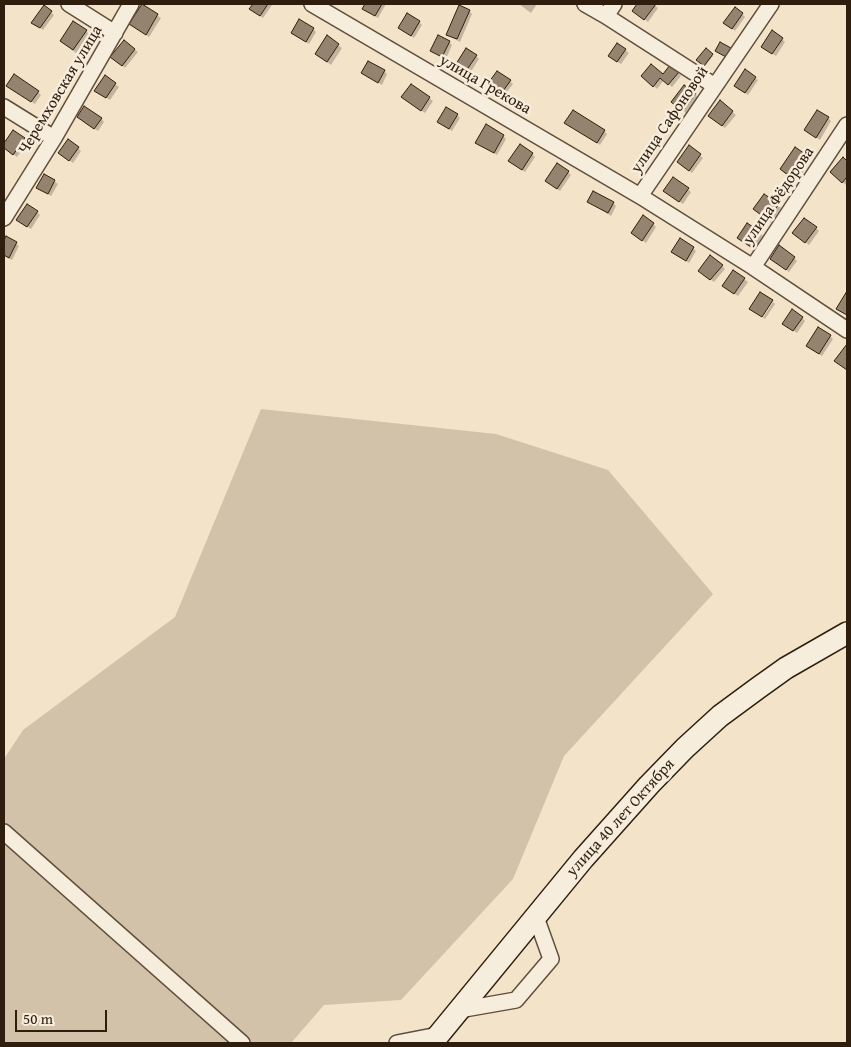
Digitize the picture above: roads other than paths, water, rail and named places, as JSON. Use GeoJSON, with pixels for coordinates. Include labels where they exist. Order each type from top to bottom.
{"type":"FeatureCollection","features":[{"type":"Feature","properties":{"kind":"main road","name":"улица 40 лет Октября"},"geometry":{"type":"LineString","coordinates":[[435,1039],[582,859],[648,785],[685,748],[720,716],[786,668],[847,633]]}},
{"type":"Feature","properties":{"kind":"street"},"geometry":{"type":"LineString","coordinates":[[69,4],[115,33]]}},
{"type":"Feature","properties":{"kind":"street","name":"Черемховская улица"},"geometry":{"type":"LineString","coordinates":[[4,218],[54,138],[132,4]]}},
{"type":"Feature","properties":{"kind":"street","name":"улица Грекова"},"geometry":{"type":"LineString","coordinates":[[312,4],[640,196]]}},
{"type":"Feature","properties":{"kind":"street"},"geometry":{"type":"LineString","coordinates":[[586,4],[610,10],[715,86]]}},
{"type":"Feature","properties":{"kind":"street","name":"улица Сафоновой"},"geometry":{"type":"LineString","coordinates":[[753,267],[640,196],[771,4]]}},
{"type":"Feature","properties":{"kind":"street"},"geometry":{"type":"LineString","coordinates":[[4,107],[54,138]]}},
{"type":"Feature","properties":{"kind":"street","name":"улица Фёдорова"},"geometry":{"type":"LineString","coordinates":[[847,126],[753,267],[847,330]]}},
{"type":"Feature","properties":{"kind":"street"},"geometry":{"type":"LineString","coordinates":[[5,828],[242,1043]]}},
{"type":"Feature","properties":{"kind":"street"},"geometry":{"type":"LineString","coordinates":[[459,1010],[516,1000],[551,959],[536,916]]}},
{"type":"Feature","properties":{"kind":"street"},"geometry":{"type":"LineString","coordinates":[[397,1043],[435,1039]]}}]}
